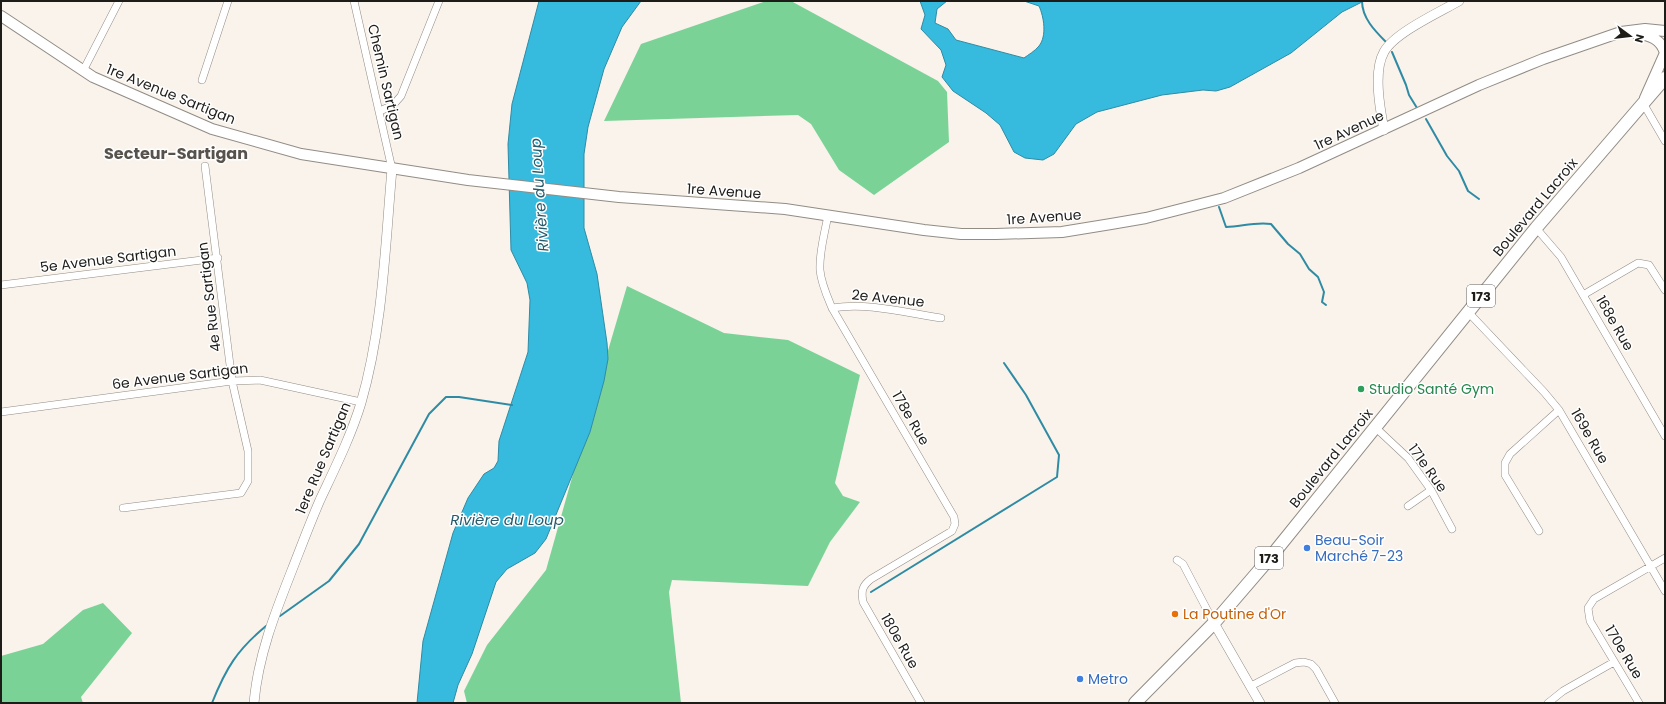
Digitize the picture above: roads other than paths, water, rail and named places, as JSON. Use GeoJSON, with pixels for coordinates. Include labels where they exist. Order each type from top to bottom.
{"type":"FeatureCollection","features":[{"type":"Feature","properties":{"kind":"main road","name":"1re Avenue Sartigan"},"geometry":{"type":"LineString","coordinates":[[1,16],[93,77],[212,129],[301,154],[392,169]]}},
{"type":"Feature","properties":{"kind":"main road"},"geometry":{"type":"LineString","coordinates":[[1621,32],[1638,25],[1665,24]]}},
{"type":"Feature","properties":{"kind":"main road","name":"1re Avenue"},"geometry":{"type":"LineString","coordinates":[[392,169],[468,180],[619,197],[785,209],[960,234],[1040,233],[1069,231],[1146,218],[1224,198],[1299,168],[1479,85],[1543,59],[1621,32],[1645,29],[1665,30]]}},
{"type":"Feature","properties":{"kind":"main road"},"geometry":{"type":"LineString","coordinates":[[1621,32],[1644,34],[1657,40],[1662,45],[1664,53],[1643,103]]}},
{"type":"Feature","properties":{"kind":"main road","name":"Boulevard Lacroix"},"geometry":{"type":"LineString","coordinates":[[1135,703],[1214,623],[1376,428],[1536,228],[1665,78]]}},
{"type":"Feature","properties":{"kind":"street"},"geometry":{"type":"LineString","coordinates":[[83,71],[119,1]]}},
{"type":"Feature","properties":{"kind":"street"},"geometry":{"type":"LineString","coordinates":[[202,80],[228,1]]}},
{"type":"Feature","properties":{"kind":"street","name":"Chemin Sartigan"},"geometry":{"type":"LineString","coordinates":[[354,1],[380,110],[392,169]]}},
{"type":"Feature","properties":{"kind":"street"},"geometry":{"type":"LineString","coordinates":[[380,110],[393,105],[401,96],[440,1]]}},
{"type":"Feature","properties":{"kind":"street"},"geometry":{"type":"LineString","coordinates":[[1384,130],[1379,101],[1378,82],[1380,63],[1384,52],[1392,42],[1404,33],[1459,1]]}},
{"type":"Feature","properties":{"kind":"street"},"geometry":{"type":"LineString","coordinates":[[1643,103],[1665,141]]}},
{"type":"Feature","properties":{"kind":"street","name":"4e Rue Sartigan"},"geometry":{"type":"LineString","coordinates":[[123,508],[241,493],[248,481],[248,451],[232,381],[218,258],[205,166]]}},
{"type":"Feature","properties":{"kind":"street","name":"1ere Rue Sartigan"},"geometry":{"type":"LineString","coordinates":[[254,703],[261,657],[277,608],[316,510],[348,440],[361,402],[372,355],[380,308],[392,169]]}},
{"type":"Feature","properties":{"kind":"street","name":"178e Rue"},"geometry":{"type":"LineString","coordinates":[[828,215],[821,252],[820,269],[832,308],[954,517],[955,524],[952,531],[943,538],[871,579],[865,584],[862,590]]}},
{"type":"Feature","properties":{"kind":"street","name":"168e Rue"},"geometry":{"type":"LineString","coordinates":[[1536,228],[1561,257],[1665,436]]}},
{"type":"Feature","properties":{"kind":"street","name":"5e Avenue Sartigan"},"geometry":{"type":"LineString","coordinates":[[1,285],[218,258]]}},
{"type":"Feature","properties":{"kind":"street"},"geometry":{"type":"LineString","coordinates":[[1584,295],[1638,263],[1649,265],[1665,290]]}},
{"type":"Feature","properties":{"kind":"street","name":"2e Avenue"},"geometry":{"type":"LineString","coordinates":[[832,308],[862,306],[942,318]]}},
{"type":"Feature","properties":{"kind":"street","name":"169e Rue"},"geometry":{"type":"LineString","coordinates":[[1468,312],[1544,392],[1559,410],[1665,591]]}},
{"type":"Feature","properties":{"kind":"street","name":"6e Avenue Sartigan"},"geometry":{"type":"LineString","coordinates":[[1,412],[232,381],[260,380],[361,402]]}},
{"type":"Feature","properties":{"kind":"street"},"geometry":{"type":"LineString","coordinates":[[1539,531],[1505,475],[1506,462],[1510,454],[1559,410]]}},
{"type":"Feature","properties":{"kind":"street","name":"171e Rue"},"geometry":{"type":"LineString","coordinates":[[1376,428],[1408,458],[1430,490],[1452,529]]}},
{"type":"Feature","properties":{"kind":"street"},"geometry":{"type":"LineString","coordinates":[[1408,506],[1430,490]]}},
{"type":"Feature","properties":{"kind":"street"},"geometry":{"type":"LineString","coordinates":[[1651,566],[1665,558]]}},
{"type":"Feature","properties":{"kind":"street"},"geometry":{"type":"LineString","coordinates":[[1178,560],[1183,564],[1214,623],[1260,703]]}},
{"type":"Feature","properties":{"kind":"street","name":"170e Rue"},"geometry":{"type":"LineString","coordinates":[[1639,703],[1590,621],[1588,608],[1594,599],[1651,566]]}},
{"type":"Feature","properties":{"kind":"street","name":"180e Rue"},"geometry":{"type":"LineString","coordinates":[[862,590],[863,602],[921,703]]}},
{"type":"Feature","properties":{"kind":"street"},"geometry":{"type":"LineString","coordinates":[[1251,686],[1295,662],[1304,662],[1311,664],[1316,669],[1335,703]]}},
{"type":"Feature","properties":{"kind":"street"},"geometry":{"type":"LineString","coordinates":[[1548,703],[1563,691],[1614,662]]}},
{"type":"Feature","properties":{"kind":"water","name":"Rivière du Loup"},"geometry":{"type":"Polygon","coordinates":[[[539,1],[641,1],[622,27],[604,69],[588,127],[584,154],[584,228],[597,274],[608,359],[604,381],[590,432],[546,539],[535,553],[507,569],[496,582],[472,654],[458,685],[453,703],[417,703],[423,641],[453,533],[468,498],[484,474],[494,468],[498,461],[499,441],[528,352],[530,300],[527,283],[511,250],[508,144],[512,104],[539,1]]]}},
{"type":"Feature","properties":{"kind":"water"},"geometry":{"type":"Polygon","coordinates":[[[920,1],[947,1],[937,9],[935,23],[948,29],[956,40],[1024,58],[1034,51],[1042,42],[1044,26],[1039,6],[1024,1],[1364,1],[1342,12],[1291,53],[1230,87],[1216,91],[1203,90],[1162,95],[1097,112],[1076,124],[1054,154],[1043,160],[1025,158],[1014,152],[1000,125],[986,113],[953,91],[942,77],[946,65],[941,50],[921,29],[925,15],[920,1]]]}},
{"type":"Feature","properties":{"kind":"waterway"},"geometry":{"type":"LineString","coordinates":[[1362,1],[1364,13],[1367,19],[1386,42]]}},
{"type":"Feature","properties":{"kind":"waterway"},"geometry":{"type":"LineString","coordinates":[[1392,52],[1409,95],[1417,108]]}},
{"type":"Feature","properties":{"kind":"waterway"},"geometry":{"type":"LineString","coordinates":[[1426,119],[1447,156],[1459,171],[1468,191],[1479,199]]}},
{"type":"Feature","properties":{"kind":"waterway"},"geometry":{"type":"LineString","coordinates":[[1219,207],[1226,227],[1271,224],[1288,244],[1300,254],[1309,269],[1318,277],[1324,292],[1322,302],[1326,305]]}},
{"type":"Feature","properties":{"kind":"waterway"},"geometry":{"type":"LineString","coordinates":[[871,592],[1057,477],[1059,455],[1026,395],[1004,363]]}},
{"type":"Feature","properties":{"kind":"waterway"},"geometry":{"type":"LineString","coordinates":[[280,616],[329,581],[359,544],[429,414],[446,397],[459,397],[512,405]]}},
{"type":"Feature","properties":{"kind":"waterway"},"geometry":{"type":"LineString","coordinates":[[212,703],[233,660],[247,643],[266,626]]}},
{"type":"Feature","properties":{"kind":"place","name":"Studio Santé Gym"},"geometry":{"type":"Point","coordinates":[1361,389]}},
{"type":"Feature","properties":{"kind":"place","name":"Beau-Soir Marché 7-23"},"geometry":{"type":"Point","coordinates":[1307,548]}},
{"type":"Feature","properties":{"kind":"place","name":"La Poutine d'Or"},"geometry":{"type":"Point","coordinates":[1175,614]}},
{"type":"Feature","properties":{"kind":"place","name":"Metro"},"geometry":{"type":"Point","coordinates":[1080,679]}},
{"type":"Feature","properties":{"kind":"district","name":"Secteur-Sartigan"},"geometry":{"type":"Point","coordinates":[176,153]}}]}
